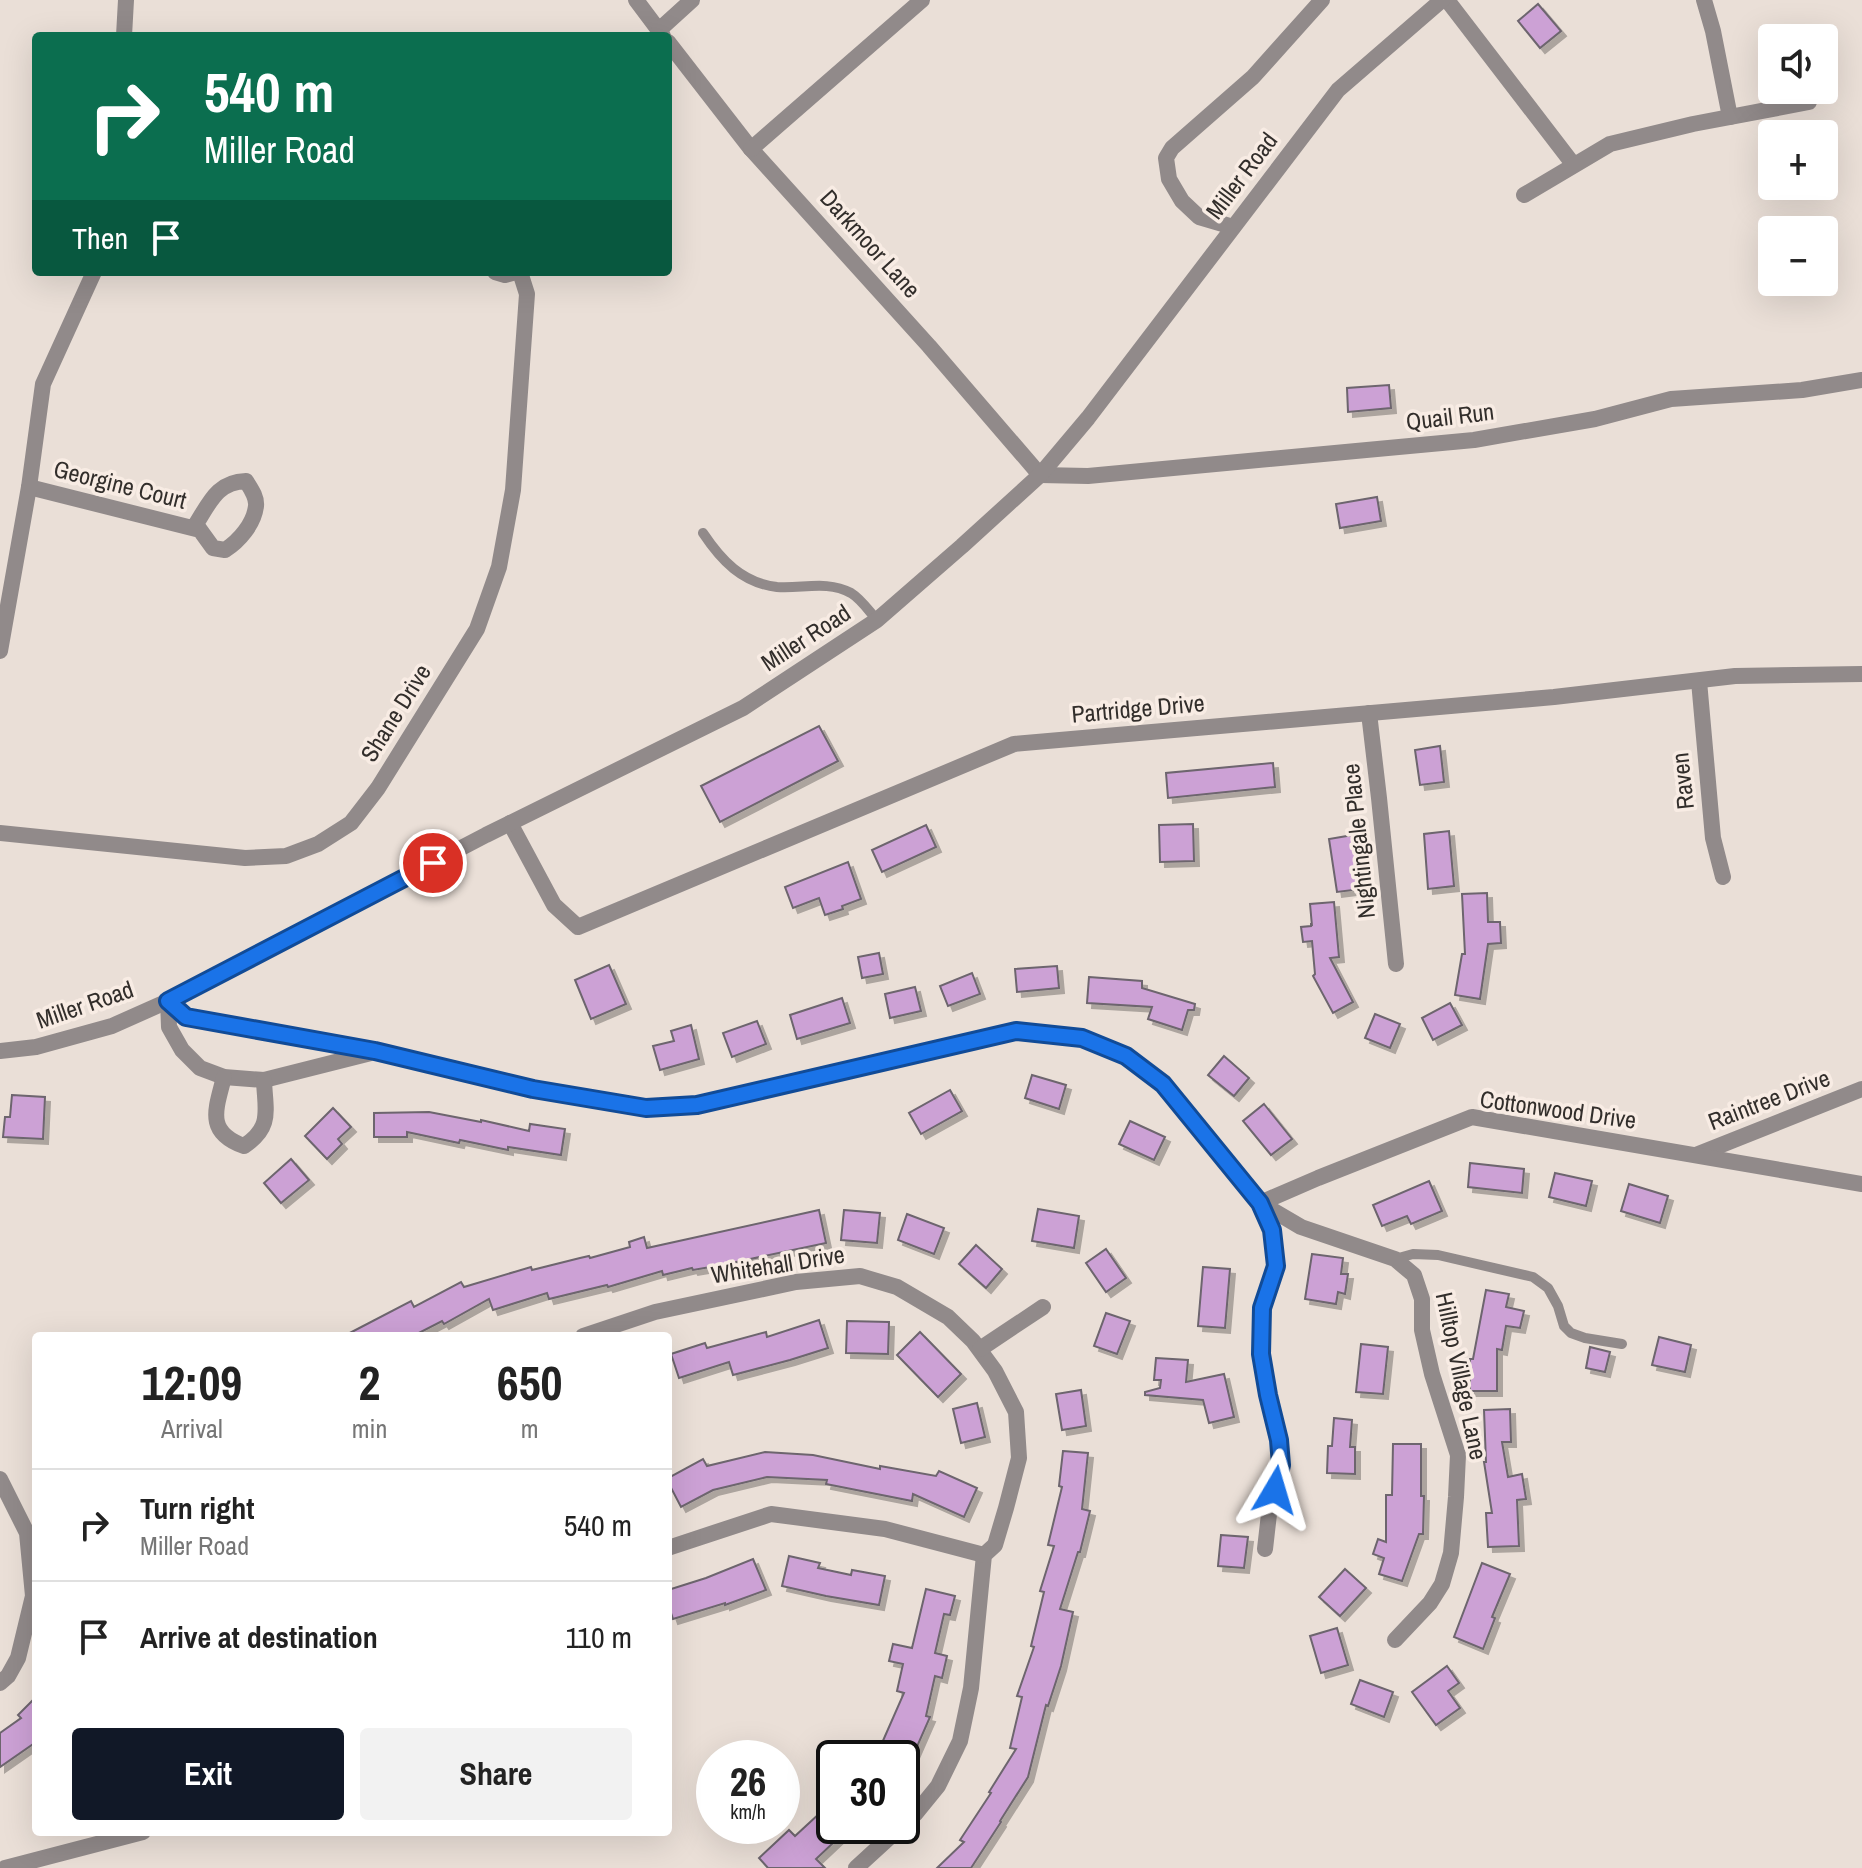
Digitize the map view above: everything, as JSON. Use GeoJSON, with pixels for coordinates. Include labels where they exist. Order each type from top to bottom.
{"type":"FeatureCollection","features":[{"type":"Feature","properties":{"kind":"street"},"geometry":{"type":"LineString","coordinates":[[124,32],[126,0]]}},
{"type":"Feature","properties":{"kind":"street","name":"Darkmoor Lane"},"geometry":{"type":"LineString","coordinates":[[636,0],[660,32]]}},
{"type":"Feature","properties":{"kind":"street"},"geometry":{"type":"LineString","coordinates":[[666,32],[692,0]]}},
{"type":"Feature","properties":{"kind":"street"},"geometry":{"type":"LineString","coordinates":[[751,149],[922,0]]}},
{"type":"Feature","properties":{"kind":"street"},"geometry":{"type":"LineString","coordinates":[[1233,227],[1199,217],[1182,201],[1169,179],[1166,158],[1172,148],[1253,77],[1322,0]]}},
{"type":"Feature","properties":{"kind":"street"},"geometry":{"type":"LineString","coordinates":[[1445,0],[1573,164]]}},
{"type":"Feature","properties":{"kind":"street","name":"Miller Road"},"geometry":{"type":"LineString","coordinates":[[0,1051],[36,1047],[112,1026],[168,1001],[510,823],[743,708],[877,620],[1040,475],[1088,418],[1338,90],[1445,0]]}},
{"type":"Feature","properties":{"kind":"street"},"geometry":{"type":"LineString","coordinates":[[1704,0],[1730,117]]}},
{"type":"Feature","properties":{"kind":"street","name":"Darkmoor Lane"},"geometry":{"type":"LineString","coordinates":[[672,48],[751,149],[929,346],[1040,475]]}},
{"type":"Feature","properties":{"kind":"street"},"geometry":{"type":"LineString","coordinates":[[1524,195],[1610,144],[1798,104]]}},
{"type":"Feature","properties":{"kind":"street"},"geometry":{"type":"LineString","coordinates":[[0,651],[29,487],[43,384],[92,276]]}},
{"type":"Feature","properties":{"kind":"street","name":"Shane Drive"},"geometry":{"type":"LineString","coordinates":[[0,833],[245,858],[286,856],[318,844],[351,823],[378,788],[477,629],[499,567],[513,490],[527,294],[520,276]]}},
{"type":"Feature","properties":{"kind":"street","name":"Quail Run"},"geometry":{"type":"LineString","coordinates":[[1040,475],[1088,476],[1474,440],[1595,419],[1671,399],[1802,390],[1862,380]]}},
{"type":"Feature","properties":{"kind":"street","name":"Georgine Court"},"geometry":{"type":"LineString","coordinates":[[29,487],[200,530]]}},
{"type":"Feature","properties":{"kind":"street","name":"Partridge Drive"},"geometry":{"type":"LineString","coordinates":[[510,823],[554,905],[578,927],[1014,744],[1554,697],[1735,676],[1862,674]]}},
{"type":"Feature","properties":{"kind":"street","name":"Raven"},"geometry":{"type":"LineString","coordinates":[[1699,681],[1713,838],[1723,877]]}},
{"type":"Feature","properties":{"kind":"street","name":"Nightingale Place"},"geometry":{"type":"LineString","coordinates":[[1369,713],[1396,964]]}},
{"type":"Feature","properties":{"kind":"street"},"geometry":{"type":"LineString","coordinates":[[168,1001],[186,1017],[375,1051],[533,1089],[646,1108],[697,1105],[1016,1031],[1082,1038],[1126,1056],[1163,1084],[1260,1203],[1272,1230],[1276,1266],[1262,1308],[1261,1354],[1279,1440],[1281,1465],[1269,1514],[1265,1549]]}},
{"type":"Feature","properties":{"kind":"street"},"geometry":{"type":"LineString","coordinates":[[168,1001],[169,1027],[182,1050],[200,1068],[224,1077],[264,1080],[375,1051]]}},
{"type":"Feature","properties":{"kind":"street"},"geometry":{"type":"LineString","coordinates":[[224,1077],[215,1112],[218,1129],[230,1141],[244,1146],[259,1136],[265,1121],[264,1080]]}},
{"type":"Feature","properties":{"kind":"street","name":"Raintree Drive"},"geometry":{"type":"LineString","coordinates":[[1694,1155],[1862,1089]]}},
{"type":"Feature","properties":{"kind":"street","name":"Cottonwood Drive"},"geometry":{"type":"LineString","coordinates":[[1260,1203],[1472,1117],[1862,1184]]}},
{"type":"Feature","properties":{"kind":"street"},"geometry":{"type":"LineString","coordinates":[[1260,1203],[1301,1227],[1395,1259]]}},
{"type":"Feature","properties":{"kind":"street","name":"Hilltop Village Lane"},"geometry":{"type":"LineString","coordinates":[[1395,1259],[1414,1275],[1422,1299],[1422,1330],[1432,1374],[1458,1455],[1451,1553],[1442,1584],[1430,1603],[1395,1640]]}},
{"type":"Feature","properties":{"kind":"street","name":"Whitehall Drive"},"geometry":{"type":"LineString","coordinates":[[595,1332],[655,1312],[796,1282],[860,1276],[897,1287],[948,1317],[980,1349],[1016,1412],[1019,1458],[995,1545],[984,1555],[971,1688],[960,1741],[938,1786],[856,1868]]}},
{"type":"Feature","properties":{"kind":"street"},"geometry":{"type":"LineString","coordinates":[[980,1349],[1043,1307]]}},
{"type":"Feature","properties":{"kind":"street"},"geometry":{"type":"LineString","coordinates":[[0,1479],[27,1533],[32,1586]]}},
{"type":"Feature","properties":{"kind":"street"},"geometry":{"type":"LineString","coordinates":[[672,1547],[771,1514],[885,1529],[984,1555]]}},
{"type":"Feature","properties":{"kind":"street"},"geometry":{"type":"LineString","coordinates":[[0,1683],[8,1676],[31,1632]]}},
{"type":"Feature","properties":{"kind":"street"},"geometry":{"type":"LineString","coordinates":[[5,1868],[128,1836]]}},
{"type":"Feature","properties":{"kind":"lane"},"geometry":{"type":"LineString","coordinates":[[703,533],[719,557],[749,579],[776,587],[814,585],[839,588],[855,595],[877,620]]}},
{"type":"Feature","properties":{"kind":"lane"},"geometry":{"type":"LineString","coordinates":[[1395,1259],[1413,1254],[1438,1255],[1533,1277],[1548,1288],[1564,1326],[1571,1333],[1622,1344]]}},
{"type":"Feature","properties":{"kind":"building"},"geometry":{"type":"Polygon","coordinates":[[[1538,4],[1561,31],[1540,48],[1518,21],[1538,4]]]}},
{"type":"Feature","properties":{"kind":"building"},"geometry":{"type":"Polygon","coordinates":[[[1389,385],[1391,408],[1348,412],[1347,388],[1389,385]]]}},
{"type":"Feature","properties":{"kind":"building"},"geometry":{"type":"Polygon","coordinates":[[[1377,497],[1381,521],[1340,528],[1336,504],[1377,497]]]}},
{"type":"Feature","properties":{"kind":"building"},"geometry":{"type":"Polygon","coordinates":[[[819,726],[838,761],[720,822],[701,786],[819,726]]]}},
{"type":"Feature","properties":{"kind":"building"},"geometry":{"type":"Polygon","coordinates":[[[1440,746],[1444,782],[1420,785],[1415,750],[1440,746]]]}},
{"type":"Feature","properties":{"kind":"building"},"geometry":{"type":"Polygon","coordinates":[[[1273,763],[1275,787],[1168,798],[1166,773],[1273,763]]]}},
{"type":"Feature","properties":{"kind":"building"},"geometry":{"type":"Polygon","coordinates":[[[1193,824],[1194,861],[1160,862],[1159,825],[1193,824]]]}},
{"type":"Feature","properties":{"kind":"building"},"geometry":{"type":"Polygon","coordinates":[[[926,825],[936,847],[882,872],[872,850],[926,825]]]}},
{"type":"Feature","properties":{"kind":"building"},"geometry":{"type":"Polygon","coordinates":[[[1449,831],[1454,886],[1428,889],[1424,834],[1449,831]]]}},
{"type":"Feature","properties":{"kind":"building"},"geometry":{"type":"Polygon","coordinates":[[[1353,835],[1361,889],[1337,892],[1329,839],[1353,835]]]}},
{"type":"Feature","properties":{"kind":"building"},"geometry":{"type":"Polygon","coordinates":[[[848,862],[861,899],[825,915],[819,898],[793,908],[785,887],[848,862]]]}},
{"type":"Feature","properties":{"kind":"building"},"geometry":{"type":"Polygon","coordinates":[[[1487,893],[1488,922],[1500,922],[1501,943],[1488,944],[1480,999],[1455,995],[1462,954],[1465,954],[1462,894],[1487,893]]]}},
{"type":"Feature","properties":{"kind":"building"},"geometry":{"type":"Polygon","coordinates":[[[1334,902],[1339,957],[1330,958],[1353,1002],[1333,1013],[1313,976],[1312,941],[1303,942],[1301,927],[1311,926],[1311,923],[1312,926],[1310,904],[1334,902]]]}},
{"type":"Feature","properties":{"kind":"building"},"geometry":{"type":"Polygon","coordinates":[[[879,953],[883,974],[862,978],[858,957],[879,953]]]}},
{"type":"Feature","properties":{"kind":"building"},"geometry":{"type":"Polygon","coordinates":[[[609,965],[626,1004],[591,1019],[575,980],[609,965]]]}},
{"type":"Feature","properties":{"kind":"building"},"geometry":{"type":"Polygon","coordinates":[[[1057,966],[1059,988],[1017,992],[1015,969],[1057,966]]]}},
{"type":"Feature","properties":{"kind":"building"},"geometry":{"type":"Polygon","coordinates":[[[972,973],[980,994],[948,1006],[940,986],[972,973]]]}},
{"type":"Feature","properties":{"kind":"building"},"geometry":{"type":"Polygon","coordinates":[[[1089,977],[1142,981],[1142,988],[1195,1004],[1194,1010],[1188,1010],[1182,1030],[1148,1019],[1152,1007],[1087,1003],[1089,977]]]}},
{"type":"Feature","properties":{"kind":"building"},"geometry":{"type":"Polygon","coordinates":[[[915,987],[921,1011],[890,1018],[885,994],[915,987]]]}},
{"type":"Feature","properties":{"kind":"building"},"geometry":{"type":"Polygon","coordinates":[[[842,998],[850,1023],[797,1039],[790,1015],[842,998]]]}},
{"type":"Feature","properties":{"kind":"building"},"geometry":{"type":"Polygon","coordinates":[[[1450,1003],[1462,1025],[1433,1040],[1422,1018],[1450,1003]]]}},
{"type":"Feature","properties":{"kind":"building"},"geometry":{"type":"Polygon","coordinates":[[[1375,1014],[1400,1024],[1390,1048],[1365,1038],[1375,1014]]]}},
{"type":"Feature","properties":{"kind":"building"},"geometry":{"type":"Polygon","coordinates":[[[757,1021],[766,1044],[732,1057],[723,1033],[757,1021]]]}},
{"type":"Feature","properties":{"kind":"building"},"geometry":{"type":"Polygon","coordinates":[[[691,1025],[699,1059],[660,1070],[653,1046],[674,1041],[671,1031],[691,1025]]]}},
{"type":"Feature","properties":{"kind":"building"},"geometry":{"type":"Polygon","coordinates":[[[1224,1056],[1249,1078],[1234,1096],[1208,1075],[1224,1056]]]}},
{"type":"Feature","properties":{"kind":"building"},"geometry":{"type":"Polygon","coordinates":[[[1032,1075],[1066,1085],[1059,1109],[1025,1098],[1032,1075]]]}},
{"type":"Feature","properties":{"kind":"building"},"geometry":{"type":"Polygon","coordinates":[[[950,1090],[962,1111],[921,1134],[909,1113],[950,1090]]]}},
{"type":"Feature","properties":{"kind":"building"},"geometry":{"type":"Polygon","coordinates":[[[12,1095],[45,1097],[43,1139],[3,1137],[5,1117],[10,1117],[12,1095]]]}},
{"type":"Feature","properties":{"kind":"building"},"geometry":{"type":"Polygon","coordinates":[[[1264,1104],[1292,1139],[1271,1155],[1243,1121],[1264,1104]]]}},
{"type":"Feature","properties":{"kind":"building"},"geometry":{"type":"Polygon","coordinates":[[[333,1108],[351,1127],[338,1139],[342,1144],[327,1159],[305,1136],[333,1108]]]}},
{"type":"Feature","properties":{"kind":"building"},"geometry":{"type":"Polygon","coordinates":[[[429,1112],[529,1131],[530,1124],[565,1129],[561,1155],[508,1147],[508,1150],[460,1140],[459,1143],[407,1132],[407,1137],[374,1137],[374,1113],[429,1112]]]}},
{"type":"Feature","properties":{"kind":"building"},"geometry":{"type":"Polygon","coordinates":[[[1130,1121],[1165,1137],[1154,1160],[1119,1144],[1130,1121]]]}},
{"type":"Feature","properties":{"kind":"building"},"geometry":{"type":"Polygon","coordinates":[[[291,1159],[309,1180],[281,1203],[264,1183],[291,1159]]]}},
{"type":"Feature","properties":{"kind":"building"},"geometry":{"type":"Polygon","coordinates":[[[1470,1163],[1524,1169],[1522,1193],[1468,1187],[1470,1163]]]}},
{"type":"Feature","properties":{"kind":"building"},"geometry":{"type":"Polygon","coordinates":[[[1555,1173],[1592,1181],[1586,1206],[1549,1197],[1555,1173]]]}},
{"type":"Feature","properties":{"kind":"building"},"geometry":{"type":"Polygon","coordinates":[[[1429,1181],[1442,1211],[1411,1224],[1407,1216],[1382,1226],[1373,1205],[1429,1181]]]}},
{"type":"Feature","properties":{"kind":"building"},"geometry":{"type":"Polygon","coordinates":[[[1629,1184],[1668,1196],[1660,1223],[1621,1211],[1629,1184]]]}},
{"type":"Feature","properties":{"kind":"building"},"geometry":{"type":"Polygon","coordinates":[[[1038,1209],[1079,1216],[1074,1248],[1032,1241],[1038,1209]]]}},
{"type":"Feature","properties":{"kind":"building"},"geometry":{"type":"Polygon","coordinates":[[[819,1210],[826,1243],[693,1270],[663,1275],[662,1271],[608,1287],[549,1299],[547,1293],[493,1310],[489,1299],[444,1324],[442,1321],[421,1332],[352,1332],[411,1301],[414,1307],[461,1282],[464,1287],[531,1267],[532,1270],[590,1258],[630,1247],[629,1242],[644,1237],[647,1248],[819,1210]]]}},
{"type":"Feature","properties":{"kind":"building"},"geometry":{"type":"Polygon","coordinates":[[[844,1210],[880,1213],[877,1243],[841,1240],[844,1210]]]}},
{"type":"Feature","properties":{"kind":"building"},"geometry":{"type":"Polygon","coordinates":[[[907,1214],[944,1228],[934,1254],[898,1240],[907,1214]]]}},
{"type":"Feature","properties":{"kind":"building"},"geometry":{"type":"Polygon","coordinates":[[[976,1245],[1002,1269],[986,1288],[959,1264],[976,1245]]]}},
{"type":"Feature","properties":{"kind":"building"},"geometry":{"type":"Polygon","coordinates":[[[1106,1249],[1126,1278],[1106,1292],[1086,1263],[1106,1249]]]}},
{"type":"Feature","properties":{"kind":"building"},"geometry":{"type":"Polygon","coordinates":[[[1312,1254],[1343,1258],[1341,1274],[1348,1274],[1345,1294],[1338,1292],[1336,1304],[1305,1299],[1312,1254]]]}},
{"type":"Feature","properties":{"kind":"building"},"geometry":{"type":"Polygon","coordinates":[[[1203,1267],[1230,1269],[1225,1328],[1198,1326],[1203,1267]]]}},
{"type":"Feature","properties":{"kind":"building"},"geometry":{"type":"Polygon","coordinates":[[[1486,1290],[1509,1294],[1506,1307],[1524,1311],[1520,1328],[1506,1326],[1502,1350],[1497,1349],[1497,1391],[1470,1391],[1470,1359],[1473,1359],[1486,1290]]]}},
{"type":"Feature","properties":{"kind":"building"},"geometry":{"type":"Polygon","coordinates":[[[1106,1313],[1130,1321],[1117,1354],[1094,1346],[1106,1313]]]}},
{"type":"Feature","properties":{"kind":"building"},"geometry":{"type":"Polygon","coordinates":[[[819,1320],[828,1348],[733,1375],[729,1362],[679,1378],[672,1357],[672,1354],[705,1343],[707,1348],[766,1332],[767,1337],[819,1320]]]}},
{"type":"Feature","properties":{"kind":"building"},"geometry":{"type":"Polygon","coordinates":[[[847,1321],[889,1322],[888,1354],[846,1353],[847,1321]]]}},
{"type":"Feature","properties":{"kind":"building"},"geometry":{"type":"Polygon","coordinates":[[[920,1332],[961,1374],[938,1397],[897,1355],[920,1332]]]}},
{"type":"Feature","properties":{"kind":"building"},"geometry":{"type":"Polygon","coordinates":[[[1659,1337],[1691,1345],[1685,1372],[1652,1365],[1659,1337]]]}},
{"type":"Feature","properties":{"kind":"building"},"geometry":{"type":"Polygon","coordinates":[[[1361,1344],[1388,1347],[1383,1394],[1356,1392],[1361,1344]]]}},
{"type":"Feature","properties":{"kind":"building"},"geometry":{"type":"Polygon","coordinates":[[[1590,1347],[1610,1352],[1605,1372],[1586,1368],[1590,1347]]]}},
{"type":"Feature","properties":{"kind":"building"},"geometry":{"type":"Polygon","coordinates":[[[1156,1358],[1188,1360],[1186,1382],[1224,1374],[1234,1417],[1209,1423],[1203,1400],[1145,1395],[1145,1392],[1160,1388],[1161,1380],[1154,1380],[1156,1358]]]}},
{"type":"Feature","properties":{"kind":"building"},"geometry":{"type":"Polygon","coordinates":[[[1081,1390],[1086,1426],[1062,1430],[1056,1394],[1081,1390]]]}},
{"type":"Feature","properties":{"kind":"building"},"geometry":{"type":"Polygon","coordinates":[[[977,1403],[985,1437],[961,1443],[953,1409],[977,1403]]]}},
{"type":"Feature","properties":{"kind":"building"},"geometry":{"type":"Polygon","coordinates":[[[1510,1409],[1511,1442],[1502,1442],[1508,1477],[1522,1474],[1526,1499],[1517,1500],[1519,1546],[1488,1547],[1486,1513],[1492,1513],[1484,1462],[1484,1410],[1510,1409]]]}},
{"type":"Feature","properties":{"kind":"building"},"geometry":{"type":"Polygon","coordinates":[[[1334,1418],[1352,1420],[1350,1447],[1355,1447],[1355,1474],[1327,1473],[1328,1446],[1332,1446],[1334,1418]]]}},
{"type":"Feature","properties":{"kind":"building"},"geometry":{"type":"Polygon","coordinates":[[[1393,1444],[1421,1444],[1423,1534],[1419,1534],[1402,1581],[1379,1574],[1384,1558],[1373,1554],[1378,1539],[1386,1542],[1386,1495],[1392,1495],[1393,1444]]]}},
{"type":"Feature","properties":{"kind":"building"},"geometry":{"type":"Polygon","coordinates":[[[1063,1451],[1088,1453],[1082,1509],[1090,1511],[1080,1552],[1060,1609],[1073,1612],[1061,1666],[1046,1705],[1028,1777],[971,1868],[937,1868],[964,1842],[960,1840],[1016,1749],[1010,1748],[1022,1697],[1017,1696],[1034,1647],[1031,1646],[1044,1592],[1040,1591],[1054,1546],[1048,1545],[1062,1487],[1059,1486],[1063,1451]]]}},
{"type":"Feature","properties":{"kind":"building"},"geometry":{"type":"Polygon","coordinates":[[[765,1452],[813,1455],[880,1469],[880,1466],[936,1476],[939,1471],[977,1488],[964,1517],[913,1494],[912,1501],[826,1484],[827,1480],[767,1477],[713,1490],[681,1507],[672,1490],[672,1476],[703,1459],[707,1466],[765,1452]]]}},
{"type":"Feature","properties":{"kind":"building"},"geometry":{"type":"Polygon","coordinates":[[[1221,1535],[1248,1537],[1244,1568],[1218,1566],[1221,1535]]]}},
{"type":"Feature","properties":{"kind":"building"},"geometry":{"type":"Polygon","coordinates":[[[789,1556],[820,1563],[818,1568],[851,1575],[852,1570],[885,1576],[879,1605],[782,1586],[789,1556]]]}},
{"type":"Feature","properties":{"kind":"building"},"geometry":{"type":"Polygon","coordinates":[[[753,1559],[766,1590],[673,1619],[672,1589],[753,1559]]]}},
{"type":"Feature","properties":{"kind":"building"},"geometry":{"type":"Polygon","coordinates":[[[1482,1563],[1510,1574],[1483,1649],[1454,1637],[1482,1563]]]}},
{"type":"Feature","properties":{"kind":"building"},"geometry":{"type":"Polygon","coordinates":[[[1345,1569],[1366,1588],[1340,1616],[1319,1597],[1345,1569]]]}},
{"type":"Feature","properties":{"kind":"building"},"geometry":{"type":"Polygon","coordinates":[[[926,1589],[955,1596],[950,1615],[944,1614],[935,1653],[947,1656],[942,1678],[935,1676],[926,1716],[930,1717],[920,1740],[883,1740],[904,1693],[897,1691],[903,1664],[889,1661],[893,1644],[912,1648],[926,1589]]]}},
{"type":"Feature","properties":{"kind":"building"},"geometry":{"type":"Polygon","coordinates":[[[1337,1628],[1348,1665],[1321,1673],[1310,1636],[1337,1628]]]}},
{"type":"Feature","properties":{"kind":"building"},"geometry":{"type":"Polygon","coordinates":[[[1447,1666],[1459,1683],[1448,1691],[1460,1708],[1436,1725],[1412,1692],[1447,1666]]]}},
{"type":"Feature","properties":{"kind":"building"},"geometry":{"type":"Polygon","coordinates":[[[1360,1680],[1393,1692],[1384,1717],[1351,1704],[1360,1680]]]}},
{"type":"Feature","properties":{"kind":"building"},"geometry":{"type":"Polygon","coordinates":[[[32,1701],[32,1745],[0,1767],[0,1733],[21,1718],[18,1715],[32,1701]]]}},
{"type":"Feature","properties":{"kind":"building"},"geometry":{"type":"Polygon","coordinates":[[[816,1817],[816,1844],[832,1844],[816,1859],[825,1868],[768,1868],[759,1858],[774,1844],[800,1844],[800,1831],[816,1817]]]}},
{"type":"Feature","properties":{"kind":"route"},"geometry":{"type":"LineString","coordinates":[[433,863],[168,1001],[186,1017],[375,1051],[533,1089],[646,1108],[697,1105],[1016,1031],[1082,1038],[1126,1056],[1163,1084],[1260,1203],[1272,1230],[1276,1266],[1262,1308],[1261,1354],[1279,1440],[1281,1465],[1275,1490]]}}]}
